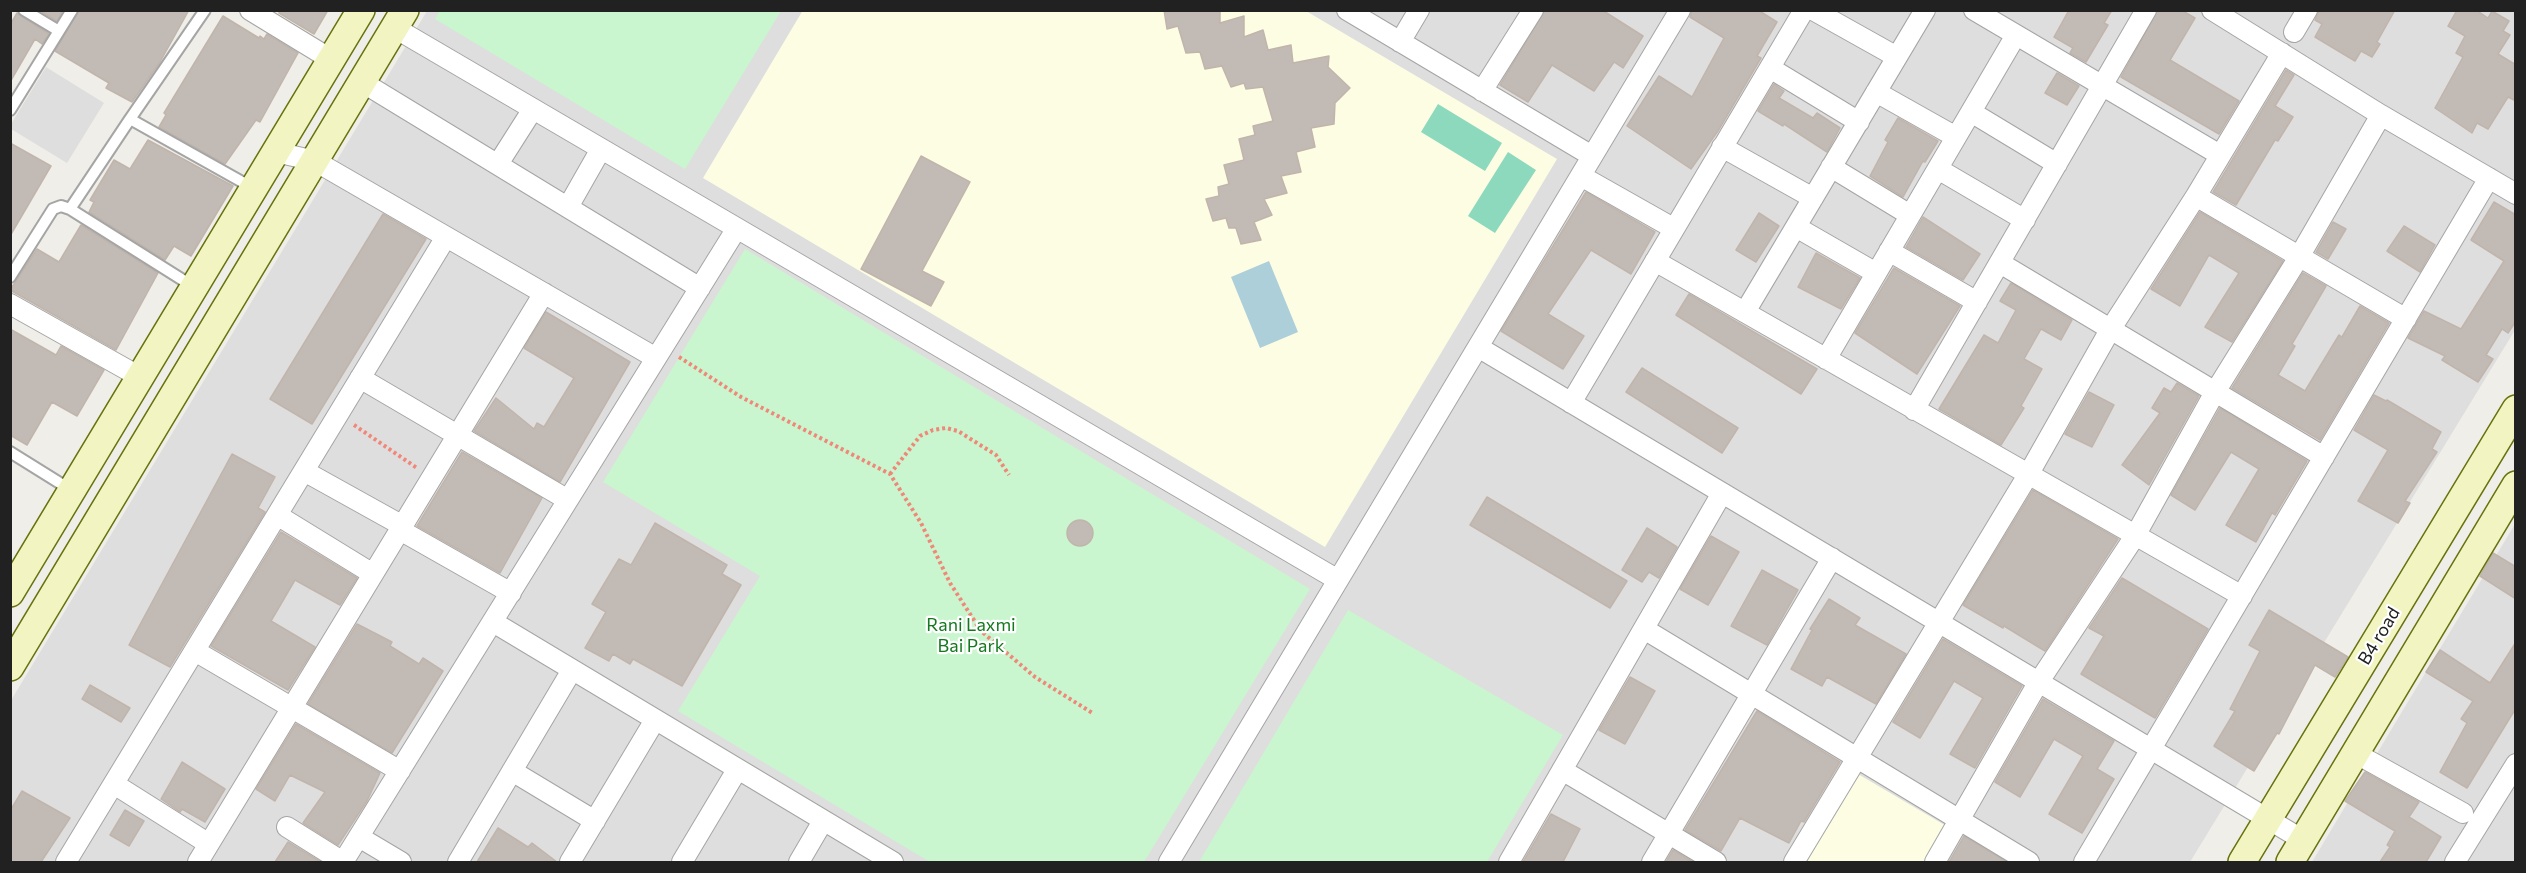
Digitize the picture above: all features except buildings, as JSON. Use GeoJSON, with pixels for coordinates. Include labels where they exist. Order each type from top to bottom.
{"type":"FeatureCollection","features":[{"type":"Feature","properties":{"kind":"street"},"geometry":{"type":"LineString","coordinates":[[250,10],[332,60]]}},
{"type":"Feature","properties":{"kind":"street"},"geometry":{"type":"LineString","coordinates":[[11,592],[361,10]]}},
{"type":"Feature","properties":{"kind":"street"},"geometry":{"type":"LineString","coordinates":[[1347,10],[1592,156]]}},
{"type":"Feature","properties":{"kind":"street"},"geometry":{"type":"LineString","coordinates":[[1400,42],[1419,10]]}},
{"type":"Feature","properties":{"kind":"street"},"geometry":{"type":"LineString","coordinates":[[1482,91],[1533,10]]}},
{"type":"Feature","properties":{"kind":"street"},"geometry":{"type":"LineString","coordinates":[[1169,862],[1680,10]]}},
{"type":"Feature","properties":{"kind":"street"},"geometry":{"type":"LineString","coordinates":[[1571,402],[1804,10]]}},
{"type":"Feature","properties":{"kind":"street"},"geometry":{"type":"LineString","coordinates":[[1813,10],[1897,57]]}},
{"type":"Feature","properties":{"kind":"street"},"geometry":{"type":"LineString","coordinates":[[1745,312],[1925,10]]}},
{"type":"Feature","properties":{"kind":"street"},"geometry":{"type":"LineString","coordinates":[[1974,10],[2220,155]]}},
{"type":"Feature","properties":{"kind":"street"},"geometry":{"type":"LineString","coordinates":[[1914,410],[2146,10]]}},
{"type":"Feature","properties":{"kind":"street"},"geometry":{"type":"LineString","coordinates":[[2212,10],[2381,115],[2489,178],[2513,188]]}},
{"type":"Feature","properties":{"kind":"street"},"geometry":{"type":"LineString","coordinates":[[2294,32],[2307,10]]}},
{"type":"Feature","properties":{"kind":"street"},"geometry":{"type":"LineString","coordinates":[[10,667],[400,19],[533,109],[1338,580]]}},
{"type":"Feature","properties":{"kind":"street"},"geometry":{"type":"LineString","coordinates":[[1826,359],[2016,35]]}},
{"type":"Feature","properties":{"kind":"street"},"geometry":{"type":"LineString","coordinates":[[1794,862],[2028,475],[2110,330],[2196,196],[2282,53]]}},
{"type":"Feature","properties":{"kind":"street"},"geometry":{"type":"LineString","coordinates":[[1770,68],[1859,122]]}},
{"type":"Feature","properties":{"kind":"street"},"geometry":{"type":"LineString","coordinates":[[362,82],[700,288]]}},
{"type":"Feature","properties":{"kind":"street"},"geometry":{"type":"LineString","coordinates":[[1876,92],[1956,137]]}},
{"type":"Feature","properties":{"kind":"street"},"geometry":{"type":"LineString","coordinates":[[498,164],[533,109]]}},
{"type":"Feature","properties":{"kind":"street"},"geometry":{"type":"LineString","coordinates":[[1971,112],[2057,164]]}},
{"type":"Feature","properties":{"kind":"street"},"geometry":{"type":"LineString","coordinates":[[1935,862],[2038,683],[2135,536],[2215,392],[2299,257],[2381,115]]}},
{"type":"Feature","properties":{"kind":"street"},"geometry":{"type":"LineString","coordinates":[[1722,147],[1813,198]]}},
{"type":"Feature","properties":{"kind":"street"},"geometry":{"type":"LineString","coordinates":[[568,207],[601,149]]}},
{"type":"Feature","properties":{"kind":"street"},"geometry":{"type":"LineString","coordinates":[[276,152],[315,160],[656,358]]}},
{"type":"Feature","properties":{"kind":"street"},"geometry":{"type":"LineString","coordinates":[[1832,167],[1910,215]]}},
{"type":"Feature","properties":{"kind":"street"},"geometry":{"type":"LineString","coordinates":[[1938,169],[2025,220]]}},
{"type":"Feature","properties":{"kind":"street"},"geometry":{"type":"LineString","coordinates":[[1581,176],[1673,228]]}},
{"type":"Feature","properties":{"kind":"street"},"geometry":{"type":"LineString","coordinates":[[2084,862],[2489,178]]}},
{"type":"Feature","properties":{"kind":"street"},"geometry":{"type":"LineString","coordinates":[[2196,196],[2406,319]]}},
{"type":"Feature","properties":{"kind":"street"},"geometry":{"type":"LineString","coordinates":[[1796,227],[1876,273]]}},
{"type":"Feature","properties":{"kind":"street"},"geometry":{"type":"LineString","coordinates":[[287,826],[343,862],[736,228]]}},
{"type":"Feature","properties":{"kind":"street"},"geometry":{"type":"LineString","coordinates":[[66,862],[446,237]]}},
{"type":"Feature","properties":{"kind":"street"},"geometry":{"type":"LineString","coordinates":[[1889,250],[1977,302]]}},
{"type":"Feature","properties":{"kind":"street"},"geometry":{"type":"LineString","coordinates":[[1655,261],[2242,596]]}},
{"type":"Feature","properties":{"kind":"street"},"geometry":{"type":"LineString","coordinates":[[2000,263],[2324,458]]}},
{"type":"Feature","properties":{"kind":"street"},"geometry":{"type":"LineString","coordinates":[[198,862],[544,293]]}},
{"type":"Feature","properties":{"kind":"street"},"geometry":{"type":"LineString","coordinates":[[10,304],[140,377]]}},
{"type":"Feature","properties":{"kind":"street"},"geometry":{"type":"LineString","coordinates":[[1478,347],[2303,840]]}},
{"type":"Feature","properties":{"kind":"street"},"geometry":{"type":"LineString","coordinates":[[360,378],[568,500]]}},
{"type":"Feature","properties":{"kind":"street","name":"B4 road"},"geometry":{"type":"LineString","coordinates":[[2242,862],[2508,439],[2516,409]]}},
{"type":"Feature","properties":{"kind":"street"},"geometry":{"type":"LineString","coordinates":[[304,471],[511,593]]}},
{"type":"Feature","properties":{"kind":"street"},"geometry":{"type":"LineString","coordinates":[[2290,862],[2516,485]]}},
{"type":"Feature","properties":{"kind":"street"},"geometry":{"type":"LineString","coordinates":[[1509,862],[1722,493]]}},
{"type":"Feature","properties":{"kind":"street"},"geometry":{"type":"LineString","coordinates":[[277,515],[373,574]]}},
{"type":"Feature","properties":{"kind":"street"},"geometry":{"type":"LineString","coordinates":[[1652,862],[1832,558]]}},
{"type":"Feature","properties":{"kind":"street"},"geometry":{"type":"LineString","coordinates":[[493,622],[892,862]]}},
{"type":"Feature","properties":{"kind":"street"},"geometry":{"type":"LineString","coordinates":[[1644,629],[2029,862]]}},
{"type":"Feature","properties":{"kind":"street"},"geometry":{"type":"LineString","coordinates":[[195,651],[400,771]]}},
{"type":"Feature","properties":{"kind":"street"},"geometry":{"type":"LineString","coordinates":[[458,862],[572,670]]}},
{"type":"Feature","properties":{"kind":"street"},"geometry":{"type":"LineString","coordinates":[[570,862],[655,720]]}},
{"type":"Feature","properties":{"kind":"street"},"geometry":{"type":"LineString","coordinates":[[2355,753],[2463,813]]}},
{"type":"Feature","properties":{"kind":"street"},"geometry":{"type":"LineString","coordinates":[[2456,862],[2515,765]]}},
{"type":"Feature","properties":{"kind":"street"},"geometry":{"type":"LineString","coordinates":[[682,862],[737,770]]}},
{"type":"Feature","properties":{"kind":"street"},"geometry":{"type":"LineString","coordinates":[[1562,770],[1716,862]]}},
{"type":"Feature","properties":{"kind":"street"},"geometry":{"type":"LineString","coordinates":[[512,771],[594,821]]}},
{"type":"Feature","properties":{"kind":"street"},"geometry":{"type":"LineString","coordinates":[[114,784],[209,844]]}},
{"type":"Feature","properties":{"kind":"street"},"geometry":{"type":"LineString","coordinates":[[799,862],[823,821]]}},
{"type":"Feature","properties":{"kind":"street"},"geometry":{"type":"LineString","coordinates":[[359,837],[401,862]]}},
{"type":"Feature","properties":{"kind":"lane"},"geometry":{"type":"LineString","coordinates":[[24,10],[59,31]]}},
{"type":"Feature","properties":{"kind":"lane"},"geometry":{"type":"LineString","coordinates":[[10,110],[72,10]]}},
{"type":"Feature","properties":{"kind":"lane"},"geometry":{"type":"LineString","coordinates":[[70,209],[205,10]]}},
{"type":"Feature","properties":{"kind":"lane"},"geometry":{"type":"LineString","coordinates":[[2282,53],[2294,32]]}},
{"type":"Feature","properties":{"kind":"lane"},"geometry":{"type":"LineString","coordinates":[[130,119],[254,188]]}},
{"type":"Feature","properties":{"kind":"lane"},"geometry":{"type":"LineString","coordinates":[[10,277],[53,209],[62,206],[194,287]]}},
{"type":"Feature","properties":{"kind":"lane"},"geometry":{"type":"LineString","coordinates":[[10,452],[72,490]]}},
{"type":"Feature","properties":{"kind":"lane"},"geometry":{"type":"LineString","coordinates":[[2463,813],[2481,823]]}},
{"type":"Feature","properties":{"kind":"path"},"geometry":{"type":"LineString","coordinates":[[680,357],[741,398],[890,474],[921,523],[950,583],[981,631],[1035,677],[1094,714]]}},
{"type":"Feature","properties":{"kind":"path"},"geometry":{"type":"LineString","coordinates":[[338,415],[432,478]]}},
{"type":"Feature","properties":{"kind":"path"},"geometry":{"type":"LineString","coordinates":[[890,474],[920,436],[933,430],[946,428],[958,431],[996,455],[1009,475]]}},
{"type":"Feature","properties":{"kind":"shaded area"},"geometry":{"type":"Polygon","coordinates":[[[803,10],[1306,11],[1557,159],[1325,547],[703,178],[803,10]]]}},
{"type":"Feature","properties":{"kind":"shaded area"},"geometry":{"type":"Polygon","coordinates":[[[427,11],[2515,11],[2515,330],[2190,862],[11,862],[10,702],[427,11]]]}},
{"type":"Feature","properties":{"kind":"shaded area"},"geometry":{"type":"Polygon","coordinates":[[[46,67],[104,103],[67,163],[11,129],[11,124],[46,67]]]}},
{"type":"Feature","properties":{"kind":"shaded area"},"geometry":{"type":"Polygon","coordinates":[[[2515,524],[2515,862],[2312,862],[2403,710],[2515,524]]]}},
{"type":"Feature","properties":{"kind":"shaded area"},"geometry":{"type":"Polygon","coordinates":[[[1858,774],[1948,827],[1927,862],[1805,862],[1858,774]]]}},
{"type":"Feature","properties":{"kind":"green space"},"geometry":{"type":"Polygon","coordinates":[[[440,10],[781,11],[685,169],[435,19],[440,10]]]}},
{"type":"Feature","properties":{"kind":"green space"},"geometry":{"type":"Polygon","coordinates":[[[1438,104],[1502,143],[1485,171],[1421,132],[1438,104]]]}},
{"type":"Feature","properties":{"kind":"green space"},"geometry":{"type":"Polygon","coordinates":[[[1508,152],[1536,170],[1495,233],[1468,216],[1508,152]]]}},
{"type":"Feature","properties":{"kind":"green space","name":"Rani Laxmi Bai Park"},"geometry":{"type":"Polygon","coordinates":[[[745,249],[1310,589],[1144,862],[930,862],[678,711],[760,576],[603,482],[745,249]]]}},
{"type":"Feature","properties":{"kind":"green space"},"geometry":{"type":"Polygon","coordinates":[[[1348,610],[1563,735],[1487,862],[1199,862],[1348,610]]]}},
{"type":"Feature","properties":{"kind":"water"},"geometry":{"type":"Polygon","coordinates":[[[1269,261],[1298,332],[1260,348],[1231,277],[1269,261]]]}}]}
